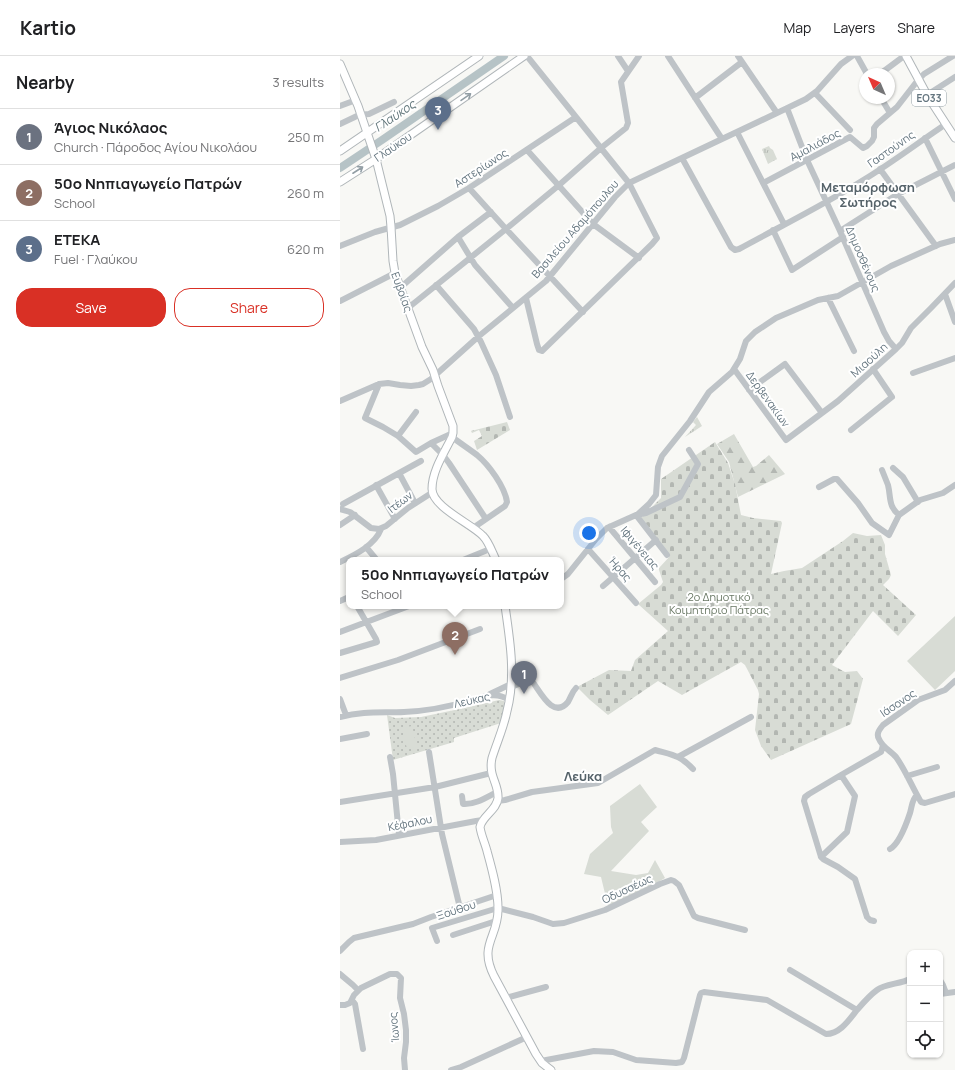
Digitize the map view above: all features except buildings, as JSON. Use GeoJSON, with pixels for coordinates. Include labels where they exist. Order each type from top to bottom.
{"type":"FeatureCollection","features":[{"type":"Feature","properties":{"kind":"main road"},"geometry":{"type":"LineString","coordinates":[[340,151],[368,135],[479,56]]}},
{"type":"Feature","properties":{"kind":"main road","name":"Γλαύκου"},"geometry":{"type":"LineString","coordinates":[[340,182],[526,56]]}},
{"type":"Feature","properties":{"kind":"main road","name":"ΕΟ33"},"geometry":{"type":"LineString","coordinates":[[905,56],[918,80],[946,124],[952,129],[955,138]]}},
{"type":"Feature","properties":{"kind":"main road","name":"Ευβοίας"},"geometry":{"type":"LineString","coordinates":[[340,64],[361,114],[375,157],[387,202],[392,227],[393,261],[395,273],[451,421],[452,435]]}},
{"type":"Feature","properties":{"kind":"main road"},"geometry":{"type":"LineString","coordinates":[[452,435],[434,478],[433,492],[437,499],[455,517],[483,536],[494,557]]}},
{"type":"Feature","properties":{"kind":"main road"},"geometry":{"type":"LineString","coordinates":[[505,609],[510,651],[510,700],[490,764],[491,773],[497,792],[497,800],[480,825],[480,830],[491,866],[498,908],[496,921],[488,948],[489,967],[541,1061],[552,1070]]}},
{"type":"Feature","properties":{"kind":"street"},"geometry":{"type":"LineString","coordinates":[[526,56],[629,183],[657,238],[544,350],[540,351],[538,348],[526,298]]}},
{"type":"Feature","properties":{"kind":"street"},"geometry":{"type":"LineString","coordinates":[[618,56],[628,71]]}},
{"type":"Feature","properties":{"kind":"street"},"geometry":{"type":"LineString","coordinates":[[408,308],[558,186],[628,126],[621,82],[639,56]]}},
{"type":"Feature","properties":{"kind":"street"},"geometry":{"type":"LineString","coordinates":[[670,56],[722,139]]}},
{"type":"Feature","properties":{"kind":"street"},"geometry":{"type":"LineString","coordinates":[[738,56],[778,113]]}},
{"type":"Feature","properties":{"kind":"street","name":"Βασιλείου Αδαμόπουλου"},"geometry":{"type":"LineString","coordinates":[[340,401],[379,384],[388,383],[411,386],[418,385],[435,376],[479,336],[550,277],[618,194],[629,183],[778,113],[815,93],[838,66],[852,56]]}},
{"type":"Feature","properties":{"kind":"street"},"geometry":{"type":"LineString","coordinates":[[857,56],[864,68]]}},
{"type":"Feature","properties":{"kind":"street"},"geometry":{"type":"LineString","coordinates":[[888,68],[905,56]]}},
{"type":"Feature","properties":{"kind":"street","name":"Αμαλιάδος"},"geometry":{"type":"LineString","coordinates":[[763,183],[850,137],[863,148],[867,146],[874,139],[873,132],[875,126],[896,107],[918,80],[924,74],[952,56]]}},
{"type":"Feature","properties":{"kind":"street"},"geometry":{"type":"LineString","coordinates":[[695,98],[742,62]]}},
{"type":"Feature","properties":{"kind":"street"},"geometry":{"type":"LineString","coordinates":[[928,95],[955,77]]}},
{"type":"Feature","properties":{"kind":"street"},"geometry":{"type":"LineString","coordinates":[[815,93],[850,130]]}},
{"type":"Feature","properties":{"kind":"street"},"geometry":{"type":"LineString","coordinates":[[340,106],[356,100]]}},
{"type":"Feature","properties":{"kind":"street"},"geometry":{"type":"LineString","coordinates":[[340,124],[361,114],[369,114],[394,102]]}},
{"type":"Feature","properties":{"kind":"street"},"geometry":{"type":"LineString","coordinates":[[885,104],[890,113]]}},
{"type":"Feature","properties":{"kind":"street","name":"Δημοσθένους"},"geometry":{"type":"LineString","coordinates":[[787,108],[807,160],[842,234],[884,332],[896,349]]}},
{"type":"Feature","properties":{"kind":"street","name":"Αστερίωνος"},"geometry":{"type":"LineString","coordinates":[[340,246],[400,225],[470,188],[576,117]]}},
{"type":"Feature","properties":{"kind":"street","name":"Γαστούνης"},"geometry":{"type":"LineString","coordinates":[[682,158],[733,249],[735,250],[827,202],[880,169],[946,124]]}},
{"type":"Feature","properties":{"kind":"street"},"geometry":{"type":"LineString","coordinates":[[737,132],[784,224]]}},
{"type":"Feature","properties":{"kind":"street"},"geometry":{"type":"LineString","coordinates":[[925,138],[955,199]]}},
{"type":"Feature","properties":{"kind":"street"},"geometry":{"type":"LineString","coordinates":[[527,150],[593,224],[638,258]]}},
{"type":"Feature","properties":{"kind":"street"},"geometry":{"type":"LineString","coordinates":[[773,230],[792,270],[898,194],[955,165]]}},
{"type":"Feature","properties":{"kind":"street"},"geometry":{"type":"LineString","coordinates":[[880,169],[936,246]]}},
{"type":"Feature","properties":{"kind":"street"},"geometry":{"type":"LineString","coordinates":[[470,188],[583,312]]}},
{"type":"Feature","properties":{"kind":"street"},"geometry":{"type":"LineString","coordinates":[[400,288],[458,237],[491,212]]}},
{"type":"Feature","properties":{"kind":"street"},"geometry":{"type":"LineString","coordinates":[[458,237],[475,265],[513,308]]}},
{"type":"Feature","properties":{"kind":"street"},"geometry":{"type":"LineString","coordinates":[[637,515],[650,504],[655,497],[658,467],[662,456],[697,412],[707,394],[717,384],[729,376],[740,359],[746,341],[755,332],[774,319],[814,302],[838,296],[886,269],[936,246],[955,240]]}},
{"type":"Feature","properties":{"kind":"street"},"geometry":{"type":"LineString","coordinates":[[340,301],[395,273]]}},
{"type":"Feature","properties":{"kind":"street","name":"Μιαούλη"},"geometry":{"type":"LineString","coordinates":[[786,440],[838,401],[896,349],[911,328],[955,283]]}},
{"type":"Feature","properties":{"kind":"street"},"geometry":{"type":"LineString","coordinates":[[436,285],[479,336],[496,375],[510,417]]}},
{"type":"Feature","properties":{"kind":"street"},"geometry":{"type":"LineString","coordinates":[[945,294],[955,322]]}},
{"type":"Feature","properties":{"kind":"street"},"geometry":{"type":"LineString","coordinates":[[828,298],[854,351]]}},
{"type":"Feature","properties":{"kind":"street"},"geometry":{"type":"LineString","coordinates":[[913,373],[955,358]]}},
{"type":"Feature","properties":{"kind":"street"},"geometry":{"type":"LineString","coordinates":[[749,390],[785,364],[822,413]]}},
{"type":"Feature","properties":{"kind":"street","name":"Δερβενακίων"},"geometry":{"type":"LineString","coordinates":[[734,369],[786,440]]}},
{"type":"Feature","properties":{"kind":"street"},"geometry":{"type":"LineString","coordinates":[[851,430],[892,398],[874,369]]}},
{"type":"Feature","properties":{"kind":"street"},"geometry":{"type":"LineString","coordinates":[[379,384],[365,418],[398,436],[416,452],[431,443],[452,435],[477,455],[498,480],[507,502],[505,506],[473,528]]}},
{"type":"Feature","properties":{"kind":"street"},"geometry":{"type":"LineString","coordinates":[[398,436],[416,412]]}},
{"type":"Feature","properties":{"kind":"street"},"geometry":{"type":"LineString","coordinates":[[431,443],[443,455],[486,519]]}},
{"type":"Feature","properties":{"kind":"street"},"geometry":{"type":"LineString","coordinates":[[564,574],[600,534],[609,527],[637,515],[646,513],[680,497],[698,464],[689,450]]}},
{"type":"Feature","properties":{"kind":"street"},"geometry":{"type":"LineString","coordinates":[[381,529],[371,528],[342,505],[420,461]]}},
{"type":"Feature","properties":{"kind":"street"},"geometry":{"type":"LineString","coordinates":[[893,468],[903,477],[918,502]]}},
{"type":"Feature","properties":{"kind":"street"},"geometry":{"type":"LineString","coordinates":[[882,470],[888,486],[894,511],[900,515]]}},
{"type":"Feature","properties":{"kind":"street"},"geometry":{"type":"LineString","coordinates":[[398,473],[415,503]]}},
{"type":"Feature","properties":{"kind":"street"},"geometry":{"type":"LineString","coordinates":[[819,487],[834,479],[837,479],[858,503],[872,523],[889,535],[900,515],[918,502],[943,493],[955,486]]}},
{"type":"Feature","properties":{"kind":"street"},"geometry":{"type":"LineString","coordinates":[[376,486],[395,519]]}},
{"type":"Feature","properties":{"kind":"street","name":"Ιτέων"},"geometry":{"type":"LineString","coordinates":[[350,557],[366,547],[378,535],[381,529],[415,503],[433,492]]}},
{"type":"Feature","properties":{"kind":"street"},"geometry":{"type":"LineString","coordinates":[[340,525],[355,515]]}},
{"type":"Feature","properties":{"kind":"street"},"geometry":{"type":"LineString","coordinates":[[637,515],[667,555]]}},
{"type":"Feature","properties":{"kind":"street","name":"Ιφιγένειας"},"geometry":{"type":"LineString","coordinates":[[609,527],[656,582]]}},
{"type":"Feature","properties":{"kind":"street"},"geometry":{"type":"LineString","coordinates":[[604,586],[656,540]]}},
{"type":"Feature","properties":{"kind":"street"},"geometry":{"type":"LineString","coordinates":[[366,547],[374,557]]}},
{"type":"Feature","properties":{"kind":"street"},"geometry":{"type":"LineString","coordinates":[[470,557],[490,548]]}},
{"type":"Feature","properties":{"kind":"street","name":"Ήρας"},"geometry":{"type":"LineString","coordinates":[[588,549],[636,603]]}},
{"type":"Feature","properties":{"kind":"street"},"geometry":{"type":"LineString","coordinates":[[340,653],[377,642],[359,609]]}},
{"type":"Feature","properties":{"kind":"street"},"geometry":{"type":"LineString","coordinates":[[340,632],[393,609]]}},
{"type":"Feature","properties":{"kind":"street"},"geometry":{"type":"LineString","coordinates":[[340,678],[403,659],[480,629]]}},
{"type":"Feature","properties":{"kind":"street"},"geometry":{"type":"LineString","coordinates":[[487,696],[529,680],[532,681],[547,702],[557,708],[568,702],[576,688]]}},
{"type":"Feature","properties":{"kind":"street","name":"Ιάσονος"},"geometry":{"type":"LineString","coordinates":[[883,745],[877,735],[883,725],[918,700],[945,690],[955,681]]}},
{"type":"Feature","properties":{"kind":"street","name":"Λεύκας"},"geometry":{"type":"LineString","coordinates":[[343,716],[366,712],[406,712],[425,710],[459,704],[487,696],[500,695],[510,700]]}},
{"type":"Feature","properties":{"kind":"street"},"geometry":{"type":"LineString","coordinates":[[340,699],[343,716]]}},
{"type":"Feature","properties":{"kind":"street"},"geometry":{"type":"LineString","coordinates":[[678,756],[751,717]]}},
{"type":"Feature","properties":{"kind":"street"},"geometry":{"type":"LineString","coordinates":[[340,739],[366,734]]}},
{"type":"Feature","properties":{"kind":"street"},"geometry":{"type":"LineString","coordinates":[[874,921],[867,917],[855,879],[821,857],[804,801],[805,797],[880,752],[883,745],[893,753],[921,802],[925,803],[955,794]]}},
{"type":"Feature","properties":{"kind":"street"},"geometry":{"type":"LineString","coordinates":[[497,800],[505,800],[532,792],[598,783],[655,750],[678,756],[693,769]]}},
{"type":"Feature","properties":{"kind":"street"},"geometry":{"type":"LineString","coordinates":[[429,752],[441,827],[460,908]]}},
{"type":"Feature","properties":{"kind":"street"},"geometry":{"type":"LineString","coordinates":[[390,757],[399,835]]}},
{"type":"Feature","properties":{"kind":"street"},"geometry":{"type":"LineString","coordinates":[[907,776],[937,767]]}},
{"type":"Feature","properties":{"kind":"street"},"geometry":{"type":"LineString","coordinates":[[340,802],[435,787],[491,773]]}},
{"type":"Feature","properties":{"kind":"street"},"geometry":{"type":"LineString","coordinates":[[821,857],[847,832],[855,796],[841,775]]}},
{"type":"Feature","properties":{"kind":"street"},"geometry":{"type":"LineString","coordinates":[[462,796],[464,804],[467,804],[497,792]]}},
{"type":"Feature","properties":{"kind":"street"},"geometry":{"type":"LineString","coordinates":[[890,849],[898,841],[910,815],[913,800],[917,794]]}},
{"type":"Feature","properties":{"kind":"street","name":"Κέφαλου"},"geometry":{"type":"LineString","coordinates":[[340,842],[369,840],[483,820]]}},
{"type":"Feature","properties":{"kind":"street","name":"Οδυσσέως"},"geometry":{"type":"LineString","coordinates":[[498,908],[553,924],[564,923],[606,910],[671,880],[679,885],[694,916],[745,930]]}},
{"type":"Feature","properties":{"kind":"street"},"geometry":{"type":"LineString","coordinates":[[340,951],[354,938],[409,925],[497,895]]}},
{"type":"Feature","properties":{"kind":"street","name":"Ξούθου"},"geometry":{"type":"LineString","coordinates":[[437,941],[432,928],[498,908]]}},
{"type":"Feature","properties":{"kind":"street"},"geometry":{"type":"LineString","coordinates":[[453,935],[496,921]]}},
{"type":"Feature","properties":{"kind":"street"},"geometry":{"type":"LineString","coordinates":[[790,970],[858,1010]]}},
{"type":"Feature","properties":{"kind":"street"},"geometry":{"type":"LineString","coordinates":[[340,974],[352,983],[358,990],[353,996],[351,1002],[340,1005]]}},
{"type":"Feature","properties":{"kind":"street","name":"Ίωνος"},"geometry":{"type":"LineString","coordinates":[[358,990],[390,974],[397,974],[401,978],[400,998],[404,1014],[406,1036],[404,1058],[405,1070]]}},
{"type":"Feature","properties":{"kind":"street"},"geometry":{"type":"LineString","coordinates":[[541,1061],[594,1051],[602,1051],[613,1052],[636,1060],[676,1063],[682,1062],[701,992],[767,1000],[826,1034],[830,1034],[842,1027],[875,992],[881,988],[899,984],[907,980]]}},
{"type":"Feature","properties":{"kind":"street"},"geometry":{"type":"LineString","coordinates":[[506,998],[546,987]]}},
{"type":"Feature","properties":{"kind":"street"},"geometry":{"type":"LineString","coordinates":[[943,994],[955,992]]}},
{"type":"Feature","properties":{"kind":"street"},"geometry":{"type":"LineString","coordinates":[[352,1000],[355,1004],[364,1049]]}},
{"type":"Feature","properties":{"kind":"street"},"geometry":{"type":"LineString","coordinates":[[451,1070],[461,1069],[527,1037]]}},
{"type":"Feature","properties":{"kind":"green space"},"geometry":{"type":"Polygon","coordinates":[[[769,146],[773,150],[777,159],[768,164],[762,149],[769,146]]]}},
{"type":"Feature","properties":{"kind":"green space"},"geometry":{"type":"Polygon","coordinates":[[[697,417],[702,426],[685,437],[696,425],[693,422],[697,417]]]}},
{"type":"Feature","properties":{"kind":"green space"},"geometry":{"type":"Polygon","coordinates":[[[507,422],[510,430],[477,450],[474,441],[482,436],[479,430],[472,433],[471,431],[507,422]]]}},
{"type":"Feature","properties":{"kind":"green space"},"geometry":{"type":"Polygon","coordinates":[[[734,434],[753,467],[769,455],[785,474],[738,497],[729,462],[717,444],[734,434]]]}},
{"type":"Feature","properties":{"kind":"green space","name":"2o Δημοτικό Κοιμητήριο Πάτρας"},"geometry":{"type":"Polygon","coordinates":[[[715,442],[728,463],[735,484],[741,515],[781,521],[782,523],[771,574],[802,568],[853,533],[867,536],[881,535],[885,545],[885,554],[891,575],[883,585],[916,615],[898,636],[873,611],[832,665],[845,672],[857,671],[863,679],[851,724],[771,760],[761,746],[755,730],[759,694],[758,690],[745,665],[741,662],[682,695],[658,681],[608,715],[577,687],[609,670],[631,671],[635,660],[668,631],[638,604],[663,582],[659,568],[670,556],[641,518],[661,498],[661,479],[715,442]]]}},
{"type":"Feature","properties":{"kind":"green space"},"geometry":{"type":"Polygon","coordinates":[[[955,616],[955,671],[935,690],[907,661],[955,616]]]}},
{"type":"Feature","properties":{"kind":"green space"},"geometry":{"type":"Polygon","coordinates":[[[499,700],[504,701],[505,704],[501,723],[454,738],[454,742],[393,760],[387,715],[395,718],[421,717],[499,700]]]}},
{"type":"Feature","properties":{"kind":"green space"},"geometry":{"type":"Polygon","coordinates":[[[412,726],[417,747],[407,749],[402,728],[412,726]]]}},
{"type":"Feature","properties":{"kind":"green space"},"geometry":{"type":"Polygon","coordinates":[[[640,784],[657,807],[641,822],[649,831],[611,871],[636,875],[648,873],[655,860],[665,878],[636,895],[608,906],[601,877],[584,874],[590,854],[613,833],[611,827],[610,806],[640,784]]]}},
{"type":"Feature","properties":{"kind":"waterway","name":"Γλαύκος"},"geometry":{"type":"LineString","coordinates":[[340,168],[504,56]]}},
{"type":"Feature","properties":{"kind":"place","name":"ΕΤΕΚΑ"},"geometry":{"type":"Point","coordinates":[438,130]}},
{"type":"Feature","properties":{"kind":"place","name":"50o Νηπιαγωγείο Πατρών"},"geometry":{"type":"Point","coordinates":[455,655]}},
{"type":"Feature","properties":{"kind":"place","name":"Άγιος Νικόλαος"},"geometry":{"type":"Point","coordinates":[524,694]}},
{"type":"Feature","properties":{"kind":"district","name":"Μεταμόρφωση Σωτήρος"},"geometry":{"type":"Point","coordinates":[868,194]}},
{"type":"Feature","properties":{"kind":"district","name":"Λεύκα"},"geometry":{"type":"Point","coordinates":[583,776]}}]}
